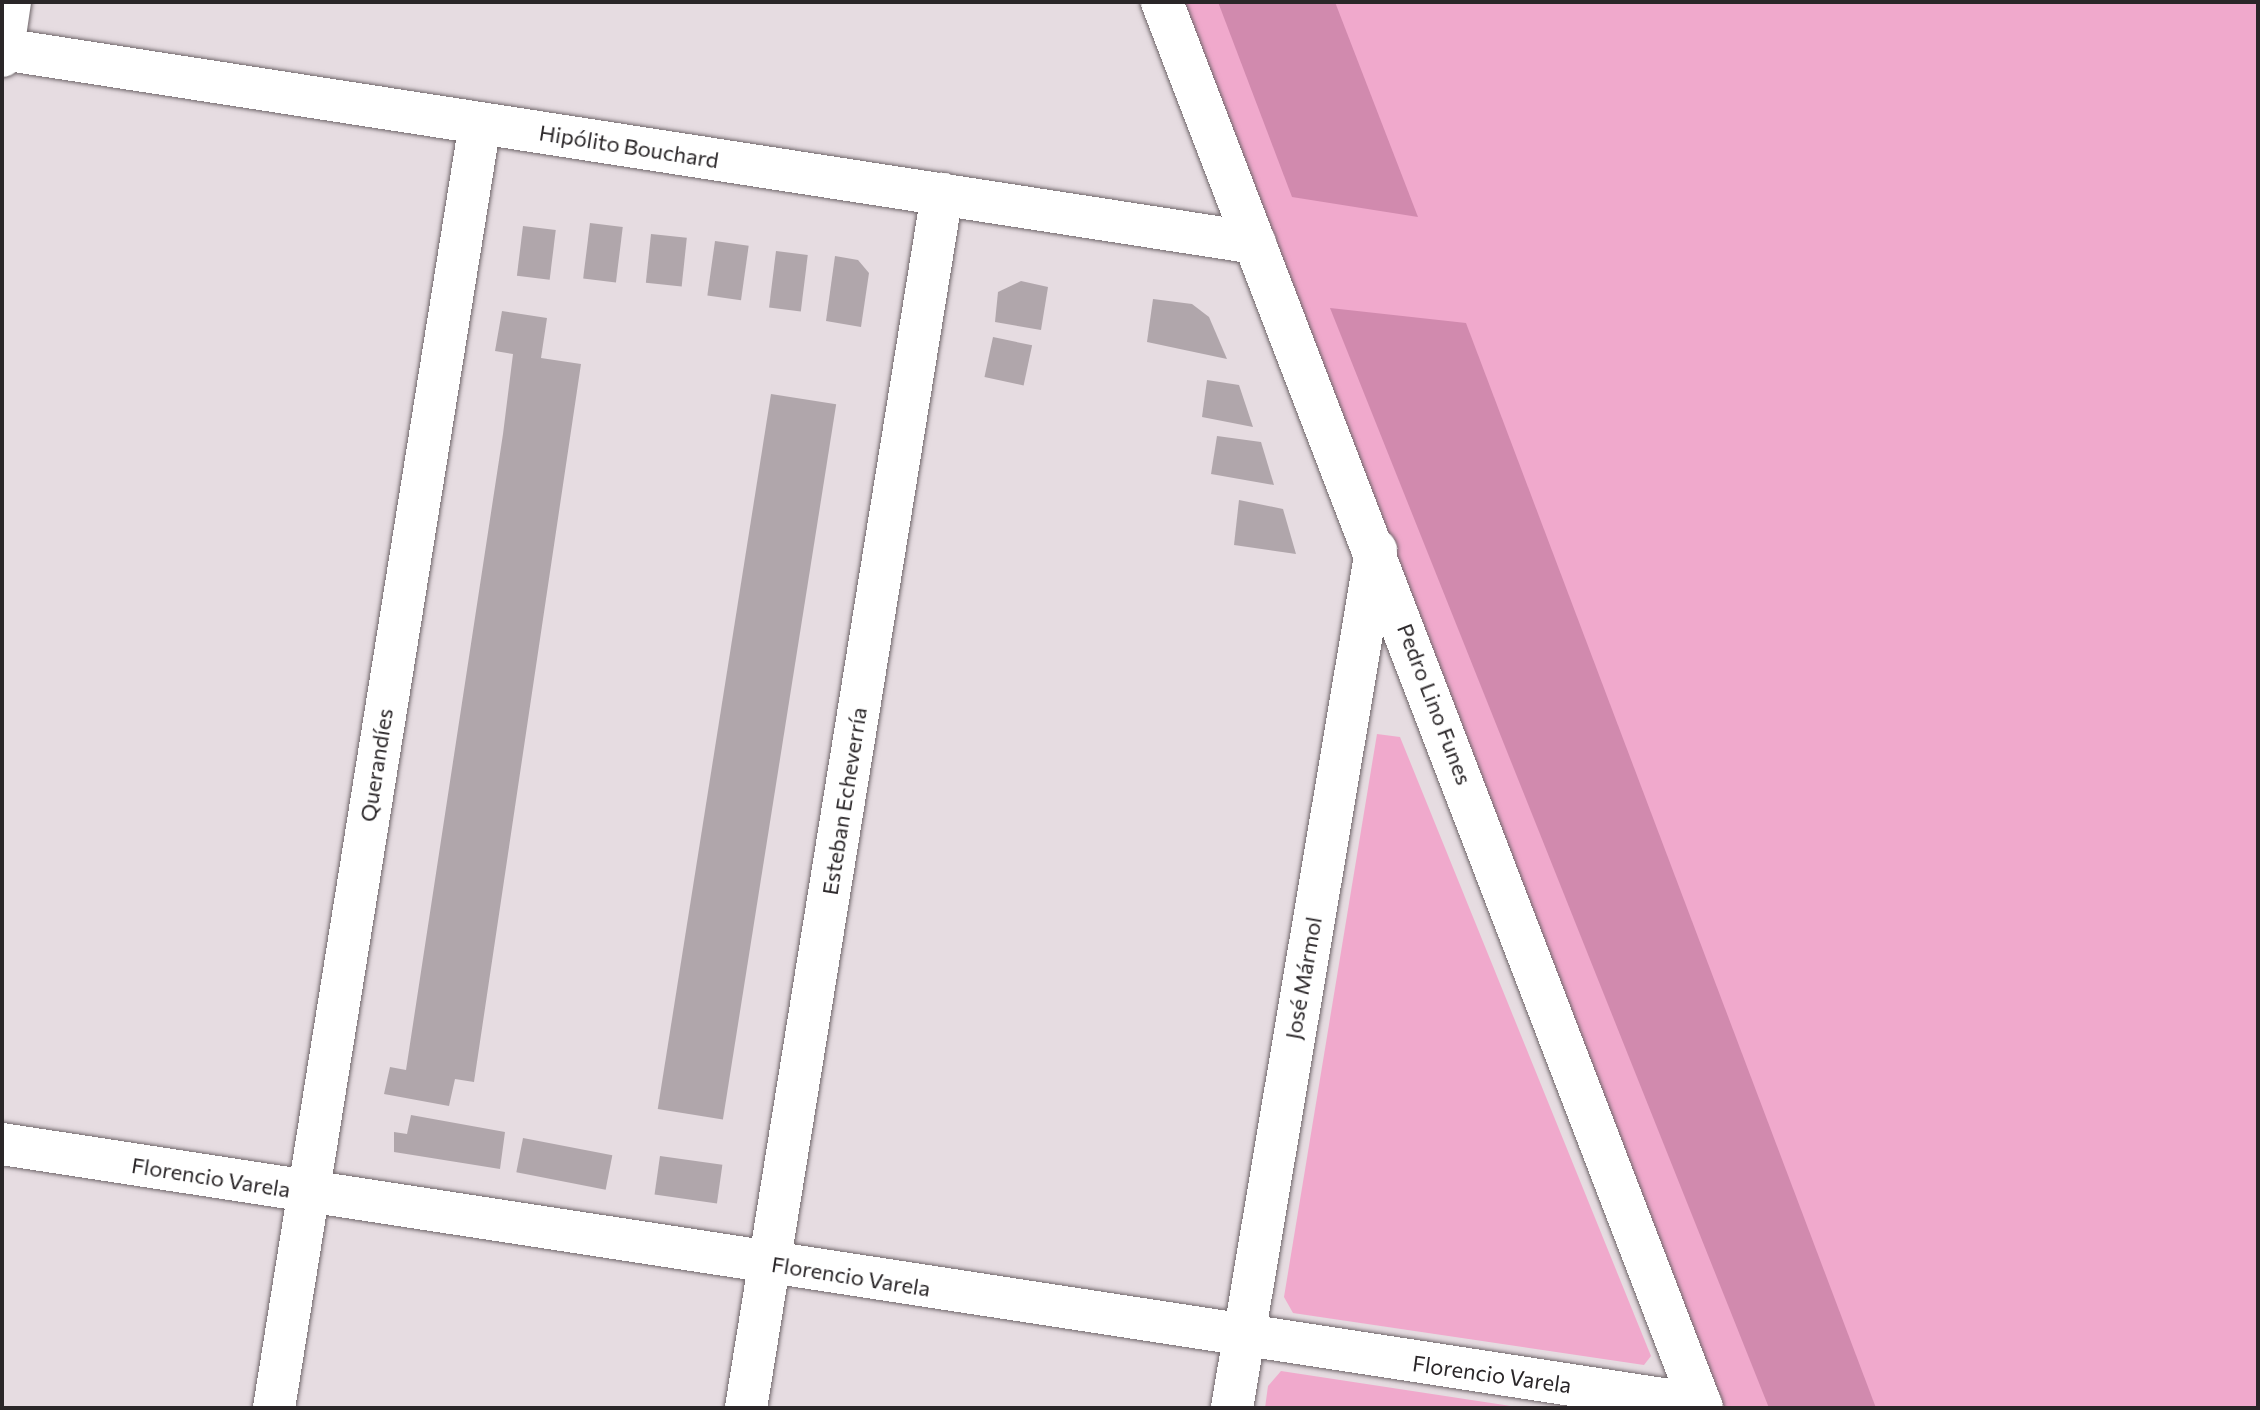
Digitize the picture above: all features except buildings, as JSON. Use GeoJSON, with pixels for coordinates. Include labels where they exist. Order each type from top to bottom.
{"type":"FeatureCollection","features":[{"type":"Feature","properties":{"kind":"street"},"geometry":{"type":"LineString","coordinates":[[2,56],[10,2]]}},
{"type":"Feature","properties":{"kind":"street","name":"Pedro Lino Funes"},"geometry":{"type":"LineString","coordinates":[[1162,2],[1376,549],[1702,1406]]}},
{"type":"Feature","properties":{"kind":"street","name":"Hipólito Bouchard"},"geometry":{"type":"LineString","coordinates":[[2,49],[1255,243]]}},
{"type":"Feature","properties":{"kind":"street","name":"Querandíes"},"geometry":{"type":"LineString","coordinates":[[274,1408],[480,123]]}},
{"type":"Feature","properties":{"kind":"street","name":"Esteban Echeverría"},"geometry":{"type":"LineString","coordinates":[[746,1408],[942,194]]}},
{"type":"Feature","properties":{"kind":"street","name":"José Mármol"},"geometry":{"type":"LineString","coordinates":[[1232,1408],[1376,549]]}},
{"type":"Feature","properties":{"kind":"street","name":"Florencio Varela"},"geometry":{"type":"LineString","coordinates":[[2,1144],[1702,1406]]}},
{"type":"Feature","properties":{"kind":"shaded area"},"geometry":{"type":"Polygon","coordinates":[[[1162,2],[2258,2],[2258,1408],[1702,1408],[1162,2]]]}},
{"type":"Feature","properties":{"kind":"shaded area"},"geometry":{"type":"Polygon","coordinates":[[[1218,2],[1335,2],[1418,217],[1292,197],[1218,2]]]}},
{"type":"Feature","properties":{"kind":"shaded area"},"geometry":{"type":"Polygon","coordinates":[[[1330,308],[1466,323],[1876,1408],[1769,1408],[1330,308]]]}},
{"type":"Feature","properties":{"kind":"shaded area"},"geometry":{"type":"Polygon","coordinates":[[[1377,734],[1400,737],[1651,1356],[1644,1365],[1293,1313],[1284,1297],[1377,734]]]}},
{"type":"Feature","properties":{"kind":"shaded area"},"geometry":{"type":"Polygon","coordinates":[[[1281,1371],[1524,1408],[1265,1408],[1268,1386],[1281,1371]]]}}]}
